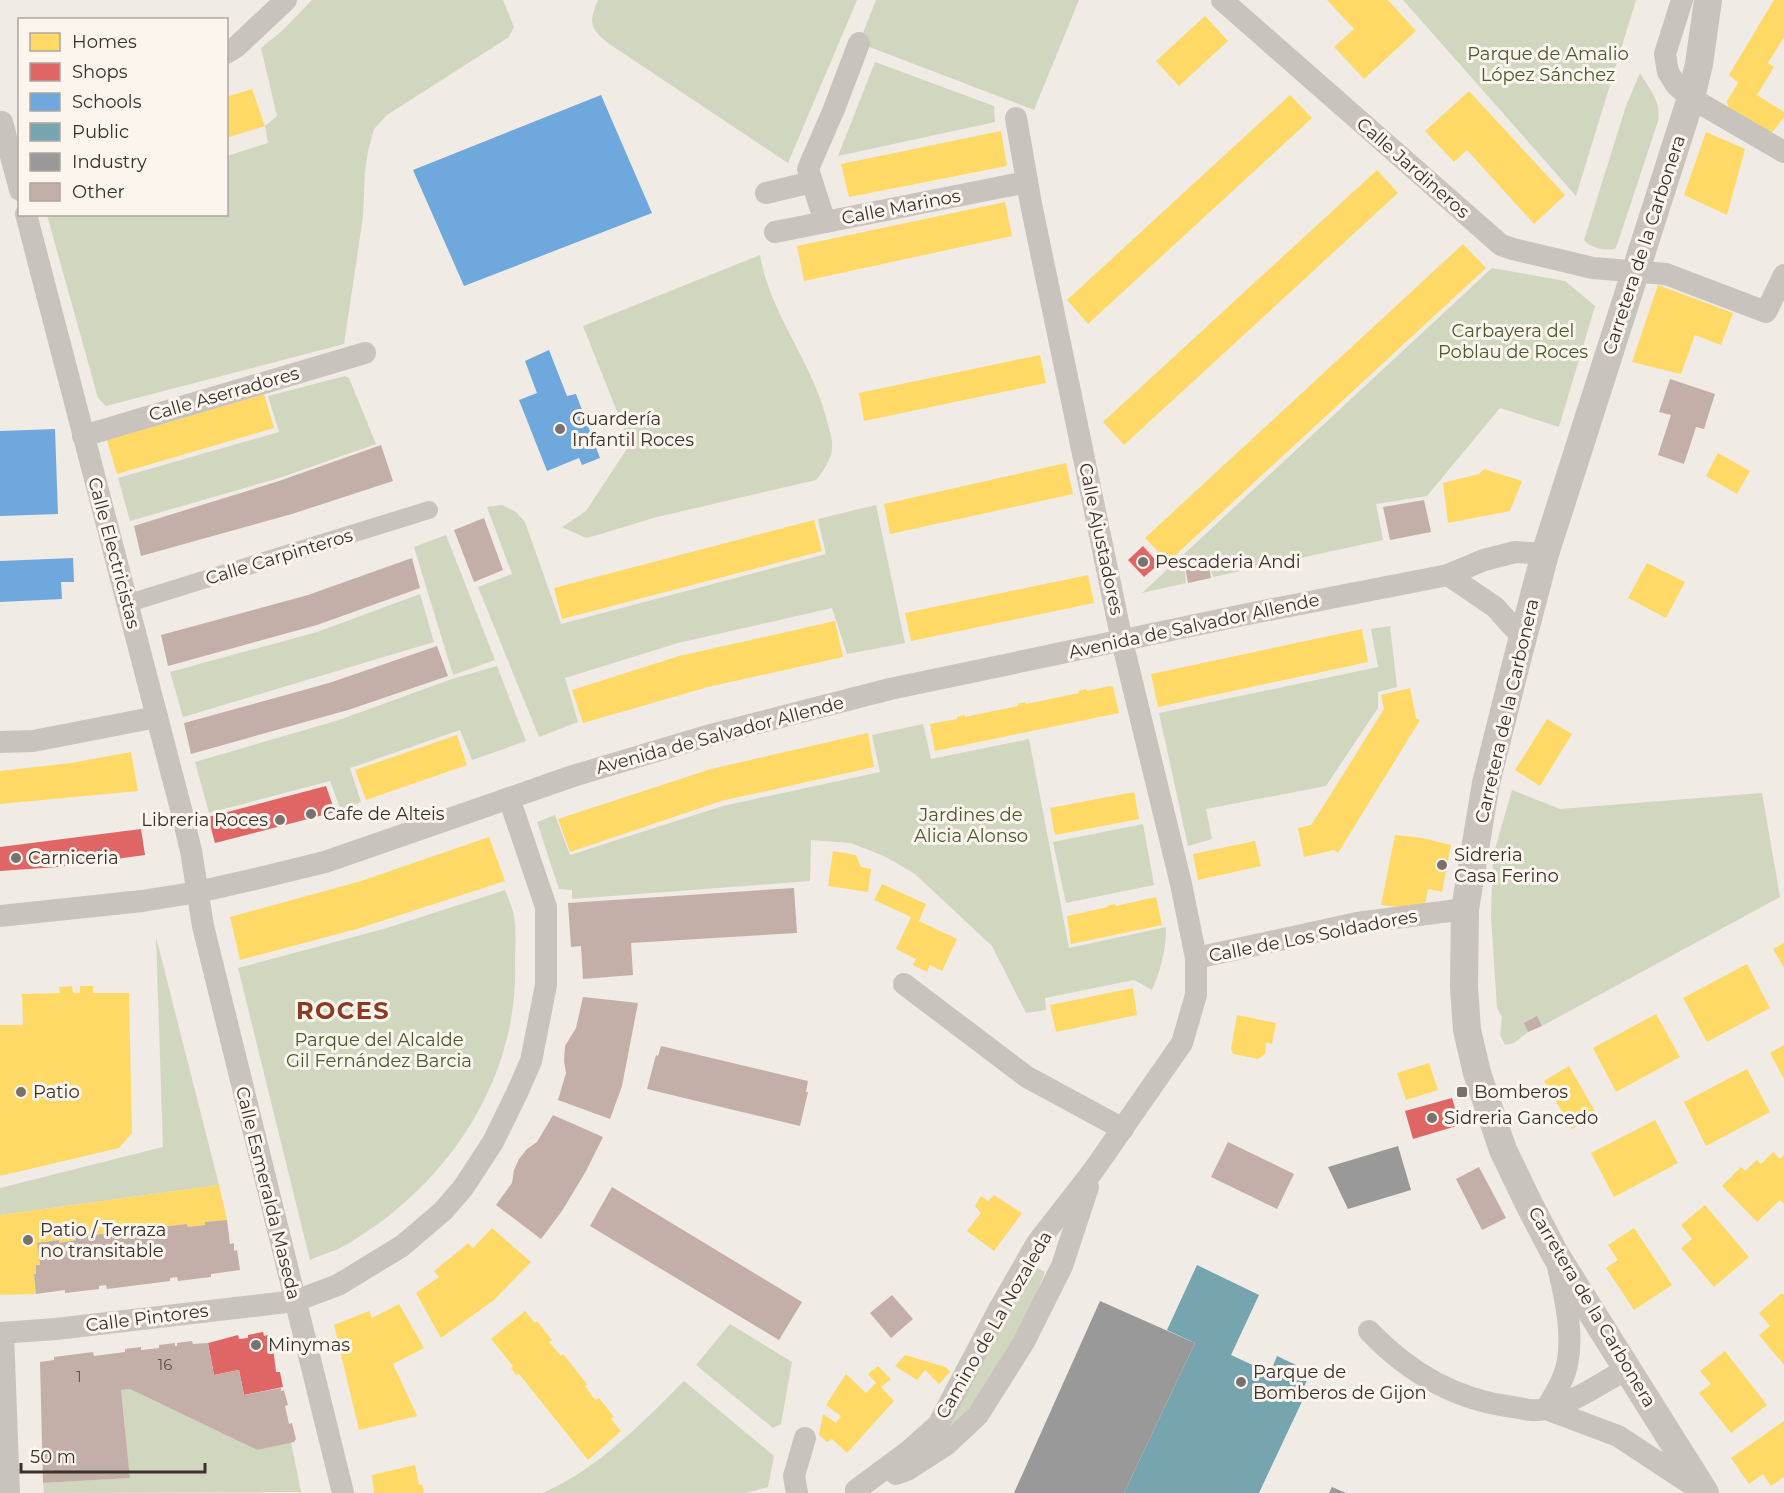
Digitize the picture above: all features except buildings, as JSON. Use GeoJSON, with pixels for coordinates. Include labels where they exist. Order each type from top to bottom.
{"type":"FeatureCollection","features":[{"type":"Feature","properties":{"kind":"street"},"geometry":{"type":"LineString","coordinates":[[228,52],[286,0]]}},
{"type":"Feature","properties":{"kind":"street","name":"Calle Jardineros"},"geometry":{"type":"LineString","coordinates":[[1222,0],[1501,245],[1593,268],[1666,274],[1766,312],[1784,275]]}},
{"type":"Feature","properties":{"kind":"street"},"geometry":{"type":"LineString","coordinates":[[1682,0],[1665,54],[1668,72],[1676,85],[1691,98],[1784,152]]}},
{"type":"Feature","properties":{"kind":"street","name":"Carretera de la Carbonera"},"geometry":{"type":"LineString","coordinates":[[1705,1493],[1555,1254],[1503,1150],[1477,1073],[1467,1030],[1464,987],[1465,909],[1486,783],[1545,554],[1691,98],[1699,64],[1708,0]]}},
{"type":"Feature","properties":{"kind":"street"},"geometry":{"type":"LineString","coordinates":[[825,222],[808,169],[859,43]]}},
{"type":"Feature","properties":{"kind":"street","name":"Calle Ajustadores"},"geometry":{"type":"LineString","coordinates":[[1016,118],[1027,182],[1122,641],[1181,884],[1196,958]]}},
{"type":"Feature","properties":{"kind":"street"},"geometry":{"type":"LineString","coordinates":[[7,122],[18,180]]}},
{"type":"Feature","properties":{"kind":"street"},"geometry":{"type":"LineString","coordinates":[[766,193],[812,182]]}},
{"type":"Feature","properties":{"kind":"street","name":"Calle Marinos"},"geometry":{"type":"LineString","coordinates":[[775,232],[1027,182]]}},
{"type":"Feature","properties":{"kind":"street","name":"Calle Electricistas"},"geometry":{"type":"LineString","coordinates":[[27,216],[129,603],[182,813],[198,892]]}},
{"type":"Feature","properties":{"kind":"street","name":"Calle Aserradores"},"geometry":{"type":"LineString","coordinates":[[83,436],[365,353]]}},
{"type":"Feature","properties":{"kind":"street","name":"Calle Carpinteros"},"geometry":{"type":"LineString","coordinates":[[129,603],[429,510]]}},
{"type":"Feature","properties":{"kind":"street","name":"Avenida de Salvador Allende"},"geometry":{"type":"LineString","coordinates":[[0,916],[131,902],[198,892],[325,862],[573,776],[707,736],[890,690],[1448,575],[1484,560],[1515,552],[1545,554]]}},
{"type":"Feature","properties":{"kind":"street"},"geometry":{"type":"LineString","coordinates":[[1448,575],[1495,607],[1524,638]]}},
{"type":"Feature","properties":{"kind":"street"},"geometry":{"type":"LineString","coordinates":[[0,742],[33,741],[157,717]]}},
{"type":"Feature","properties":{"kind":"street","name":"Calle Pintores"},"geometry":{"type":"LineString","coordinates":[[1,1333],[56,1329],[295,1301],[338,1285],[402,1246],[443,1211],[463,1188],[494,1142],[527,1072],[546,985],[546,907],[509,798]]}},
{"type":"Feature","properties":{"kind":"street","name":"Calle Esmeralda Maseda"},"geometry":{"type":"LineString","coordinates":[[198,892],[203,926],[343,1493]]}},
{"type":"Feature","properties":{"kind":"street","name":"Calle de Los Soldadores"},"geometry":{"type":"LineString","coordinates":[[1196,958],[1357,923],[1465,909]]}},
{"type":"Feature","properties":{"kind":"street","name":"Camino de La Nozaleda"},"geometry":{"type":"LineString","coordinates":[[852,1491],[910,1450],[938,1425],[1037,1243],[1123,1130],[1182,1043],[1196,995],[1196,958]]}},
{"type":"Feature","properties":{"kind":"street"},"geometry":{"type":"LineString","coordinates":[[904,984],[1027,1077],[1123,1130]]}},
{"type":"Feature","properties":{"kind":"street","name":"Camino de La Nozaleda"},"geometry":{"type":"LineString","coordinates":[[852,1491],[907,1470],[946,1445],[978,1415],[1024,1342],[1062,1266],[1093,1171]]}},
{"type":"Feature","properties":{"kind":"street"},"geometry":{"type":"LineString","coordinates":[[1546,1409],[1563,1379],[1569,1359],[1569,1310],[1555,1254]]}},
{"type":"Feature","properties":{"kind":"street"},"geometry":{"type":"LineString","coordinates":[[1369,1331],[1390,1353],[1416,1373],[1467,1398],[1500,1406],[1546,1409],[1566,1402],[1627,1369]]}},
{"type":"Feature","properties":{"kind":"street"},"geometry":{"type":"LineString","coordinates":[[1,1333],[9,1493]]}},
{"type":"Feature","properties":{"kind":"street"},"geometry":{"type":"LineString","coordinates":[[1546,1409],[1618,1436],[1705,1493]]}},
{"type":"Feature","properties":{"kind":"street"},"geometry":{"type":"LineString","coordinates":[[797,1493],[794,1476],[805,1438]]}},
{"type":"Feature","properties":{"kind":"green space"},"geometry":{"type":"Polygon","coordinates":[[[312,0],[503,0],[514,27],[509,37],[387,115],[374,129],[365,171],[363,217],[344,344],[106,406],[98,398],[47,216],[228,216],[228,156],[268,143],[265,126],[277,116],[261,48],[283,30],[312,0]]]}},
{"type":"Feature","properties":{"kind":"green space"},"geometry":{"type":"Polygon","coordinates":[[[598,0],[857,0],[788,163],[602,38],[592,24],[598,0]]]}},
{"type":"Feature","properties":{"kind":"green space"},"geometry":{"type":"Polygon","coordinates":[[[876,0],[1079,0],[1034,110],[859,43],[876,0]]]}},
{"type":"Feature","properties":{"kind":"green space","name":"Parque de Amalio López Sánchez"},"geometry":{"type":"Polygon","coordinates":[[[1403,0],[1636,0],[1576,196],[1403,0]]]}},
{"type":"Feature","properties":{"kind":"green space"},"geometry":{"type":"Polygon","coordinates":[[[875,62],[994,106],[995,122],[838,156],[875,62]]]}},
{"type":"Feature","properties":{"kind":"green space"},"geometry":{"type":"Polygon","coordinates":[[[1640,73],[1656,101],[1658,121],[1616,248],[1599,249],[1584,240],[1626,106],[1640,73]]]}},
{"type":"Feature","properties":{"kind":"green space"},"geometry":{"type":"Polygon","coordinates":[[[760,255],[773,298],[821,399],[832,441],[829,460],[816,480],[653,518],[586,538],[562,527],[586,511],[630,444],[583,326],[760,255]]]}},
{"type":"Feature","properties":{"kind":"green space","name":"Carbayera del Poblau de Roces"},"geometry":{"type":"Polygon","coordinates":[[[1492,268],[1565,281],[1595,306],[1559,427],[1500,408],[1427,496],[1376,504],[1383,540],[1213,577],[1209,560],[1184,565],[1186,583],[1142,593],[1492,268]]]}},
{"type":"Feature","properties":{"kind":"green space"},"geometry":{"type":"Polygon","coordinates":[[[345,376],[349,378],[376,444],[276,479],[130,521],[118,478],[279,432],[268,396],[345,376]]]}},
{"type":"Feature","properties":{"kind":"green space"},"geometry":{"type":"Polygon","coordinates":[[[502,505],[516,512],[525,522],[561,624],[826,554],[818,519],[876,505],[905,643],[847,654],[832,608],[678,643],[565,678],[578,722],[539,737],[478,587],[512,574],[487,507],[502,505]]]}},
{"type":"Feature","properties":{"kind":"green space"},"geometry":{"type":"Polygon","coordinates":[[[446,535],[495,660],[453,675],[414,547],[446,535]]]}},
{"type":"Feature","properties":{"kind":"green space"},"geometry":{"type":"Polygon","coordinates":[[[420,594],[434,642],[183,717],[170,672],[317,632],[420,594]]]}},
{"type":"Feature","properties":{"kind":"green space"},"geometry":{"type":"Polygon","coordinates":[[[1390,626],[1397,687],[1378,692],[1378,708],[1326,786],[1206,809],[1212,839],[1188,846],[1159,713],[1378,667],[1371,629],[1390,626]]]}},
{"type":"Feature","properties":{"kind":"green space"},"geometry":{"type":"Polygon","coordinates":[[[497,666],[526,741],[472,760],[460,730],[350,768],[361,802],[341,811],[330,781],[209,813],[195,762],[339,720],[452,679],[497,666]]]}},
{"type":"Feature","properties":{"kind":"green space","name":"Jardines de Alicia Alonso"},"geometry":{"type":"Polygon","coordinates":[[[923,724],[931,759],[1029,739],[1069,948],[1166,927],[1162,960],[1152,990],[1134,980],[1045,998],[1046,1010],[1026,1013],[992,946],[915,874],[886,857],[851,843],[811,840],[810,881],[572,899],[572,890],[559,889],[537,822],[555,815],[570,855],[723,806],[880,772],[872,735],[923,724]]]}},
{"type":"Feature","properties":{"kind":"green space"},"geometry":{"type":"Polygon","coordinates":[[[1512,790],[1560,809],[1762,793],[1780,897],[1542,1026],[1537,1017],[1525,1023],[1528,1032],[1514,1043],[1505,1045],[1500,1035],[1502,1017],[1497,1008],[1491,916],[1493,856],[1512,790]]]}},
{"type":"Feature","properties":{"kind":"green space"},"geometry":{"type":"Polygon","coordinates":[[[1143,824],[1154,885],[1066,903],[1053,842],[1143,824]]]}},
{"type":"Feature","properties":{"kind":"green space","name":"Parque del Alcalde Gil Fernández Barcia"},"geometry":{"type":"Polygon","coordinates":[[[505,890],[513,912],[516,937],[513,1005],[505,1046],[491,1086],[471,1123],[447,1158],[419,1190],[386,1218],[346,1245],[310,1260],[238,968],[387,928],[505,890]]]}},
{"type":"Feature","properties":{"kind":"green space"},"geometry":{"type":"Polygon","coordinates":[[[156,937],[219,1185],[0,1215],[0,1188],[163,1147],[156,937]]]}},
{"type":"Feature","properties":{"kind":"green space"},"geometry":{"type":"Polygon","coordinates":[[[1034,1266],[1045,1272],[1017,1336],[975,1401],[943,1431],[1034,1266]]]}},
{"type":"Feature","properties":{"kind":"green space"},"geometry":{"type":"Polygon","coordinates":[[[730,1324],[792,1362],[781,1424],[773,1428],[696,1365],[730,1324]]]}},
{"type":"Feature","properties":{"kind":"green space"},"geometry":{"type":"Polygon","coordinates":[[[684,1381],[774,1456],[768,1487],[746,1493],[543,1493],[583,1471],[601,1458],[635,1429],[684,1381]]]}},
{"type":"Feature","properties":{"kind":"green space"},"geometry":{"type":"Polygon","coordinates":[[[130,1389],[257,1450],[291,1442],[301,1492],[44,1493],[43,1483],[130,1478],[121,1390],[130,1389]]]}},
{"type":"Feature","properties":{"kind":"place","name":"Guardería Infantil Roces"},"geometry":{"type":"Point","coordinates":[560,429]}},
{"type":"Feature","properties":{"kind":"place","name":"Pescaderia Andi"},"geometry":{"type":"Point","coordinates":[1143,562]}},
{"type":"Feature","properties":{"kind":"place","name":"Cafe de Alteis"},"geometry":{"type":"Point","coordinates":[311,814]}},
{"type":"Feature","properties":{"kind":"place","name":"Libreria Roces"},"geometry":{"type":"Point","coordinates":[280,820]}},
{"type":"Feature","properties":{"kind":"place","name":"Carniceria"},"geometry":{"type":"Point","coordinates":[16,858]}},
{"type":"Feature","properties":{"kind":"place","name":"Sidreria Casa Ferino"},"geometry":{"type":"Point","coordinates":[1442,865]}},
{"type":"Feature","properties":{"kind":"place","name":"Patio"},"geometry":{"type":"Point","coordinates":[21,1092]}},
{"type":"Feature","properties":{"kind":"place","name":"Bomberos"},"geometry":{"type":"Point","coordinates":[1462,1092]}},
{"type":"Feature","properties":{"kind":"place","name":"Sidreria Gancedo"},"geometry":{"type":"Point","coordinates":[1432,1118]}},
{"type":"Feature","properties":{"kind":"place","name":"Patio / Terraza no transitable"},"geometry":{"type":"Point","coordinates":[28,1240]}},
{"type":"Feature","properties":{"kind":"place","name":"Minymas"},"geometry":{"type":"Point","coordinates":[256,1345]}},
{"type":"Feature","properties":{"kind":"place","name":"Parque de Bomberos de Gijon"},"geometry":{"type":"Point","coordinates":[1241,1382]}},
{"type":"Feature","properties":{"kind":"district","name":"ROCES"},"geometry":{"type":"Point","coordinates":[343,1010]}}]}
